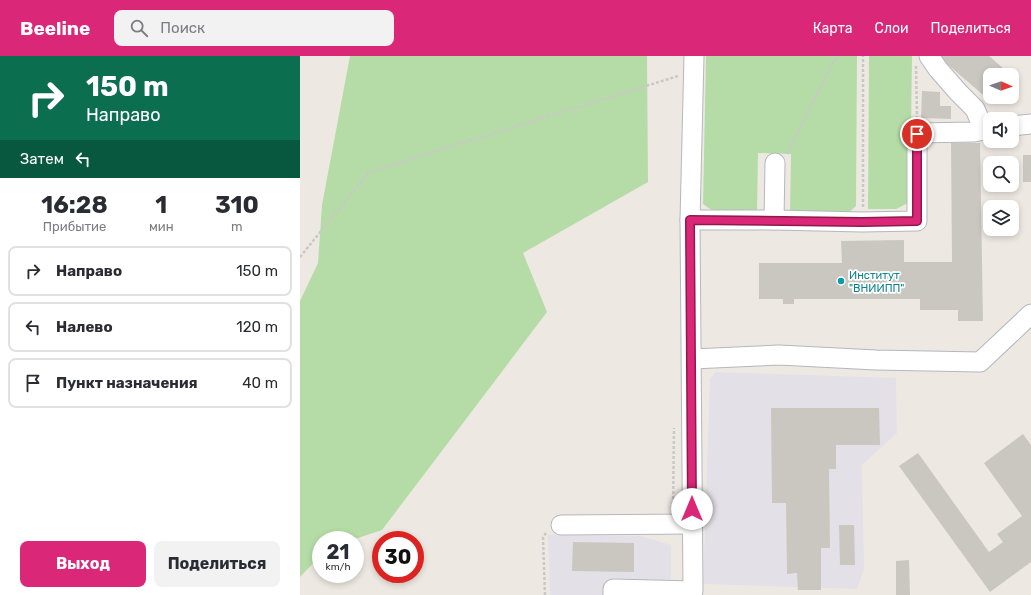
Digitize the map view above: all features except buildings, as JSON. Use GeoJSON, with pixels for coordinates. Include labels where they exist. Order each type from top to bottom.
{"type":"FeatureCollection","features":[{"type":"Feature","properties":{"kind":"street"},"geometry":{"type":"LineString","coordinates":[[613,595],[613,589],[697,593],[692,524],[690,220],[694,56]]}},
{"type":"Feature","properties":{"kind":"street"},"geometry":{"type":"LineString","coordinates":[[923,60],[943,75],[975,109],[983,122]]}},
{"type":"Feature","properties":{"kind":"street"},"geometry":{"type":"LineString","coordinates":[[1019,125],[1031,124]]}},
{"type":"Feature","properties":{"kind":"street"},"geometry":{"type":"LineString","coordinates":[[690,220],[862,222],[917,221],[917,134],[974,132],[983,130]]}},
{"type":"Feature","properties":{"kind":"street"},"geometry":{"type":"LineString","coordinates":[[774,220],[775,164]]}},
{"type":"Feature","properties":{"kind":"street"},"geometry":{"type":"LineString","coordinates":[[692,359],[779,355],[876,360],[980,362],[1031,314]]}},
{"type":"Feature","properties":{"kind":"street"},"geometry":{"type":"LineString","coordinates":[[554,527],[692,524]]}},
{"type":"Feature","properties":{"kind":"path"},"geometry":{"type":"LineString","coordinates":[[775,164],[788,153],[829,70],[830,65],[838,56]]}},
{"type":"Feature","properties":{"kind":"path"},"geometry":{"type":"LineString","coordinates":[[862,222],[863,56]]}},
{"type":"Feature","properties":{"kind":"path"},"geometry":{"type":"LineString","coordinates":[[917,134],[923,60]]}},
{"type":"Feature","properties":{"kind":"path"},"geometry":{"type":"LineString","coordinates":[[300,257],[370,172],[678,76]]}},
{"type":"Feature","properties":{"kind":"path"},"geometry":{"type":"LineString","coordinates":[[545,595],[543,538],[554,527]]}},
{"type":"Feature","properties":{"kind":"shaded area"},"geometry":{"type":"Polygon","coordinates":[[[715,372],[896,378],[897,433],[862,465],[864,570],[857,589],[703,584],[710,379],[715,372]]]}},
{"type":"Feature","properties":{"kind":"shaded area"},"geometry":{"type":"Polygon","coordinates":[[[548,535],[641,536],[671,545],[671,595],[550,595],[548,535]]]}},
{"type":"Feature","properties":{"kind":"green space"},"geometry":{"type":"Polygon","coordinates":[[[350,56],[647,56],[648,182],[523,253],[547,312],[382,530],[372,531],[372,533],[364,536],[364,531],[312,531],[312,564],[300,577],[300,301],[318,263],[322,205],[350,56]]]}},
{"type":"Feature","properties":{"kind":"green space"},"geometry":{"type":"Polygon","coordinates":[[[706,56],[857,56],[856,206],[847,214],[790,213],[791,154],[758,153],[757,212],[713,211],[703,204],[706,56]]]}},
{"type":"Feature","properties":{"kind":"green space"},"geometry":{"type":"Polygon","coordinates":[[[869,56],[912,56],[910,202],[896,209],[868,209],[869,56]]]}},
{"type":"Feature","properties":{"kind":"place","name":"Институт \"ВНИИПП\""},"geometry":{"type":"Point","coordinates":[841,281]}},
{"type":"Feature","properties":{"kind":"route"},"geometry":{"type":"LineString","coordinates":[[692,509],[690,220],[862,222],[917,221],[917,134]]}}]}
